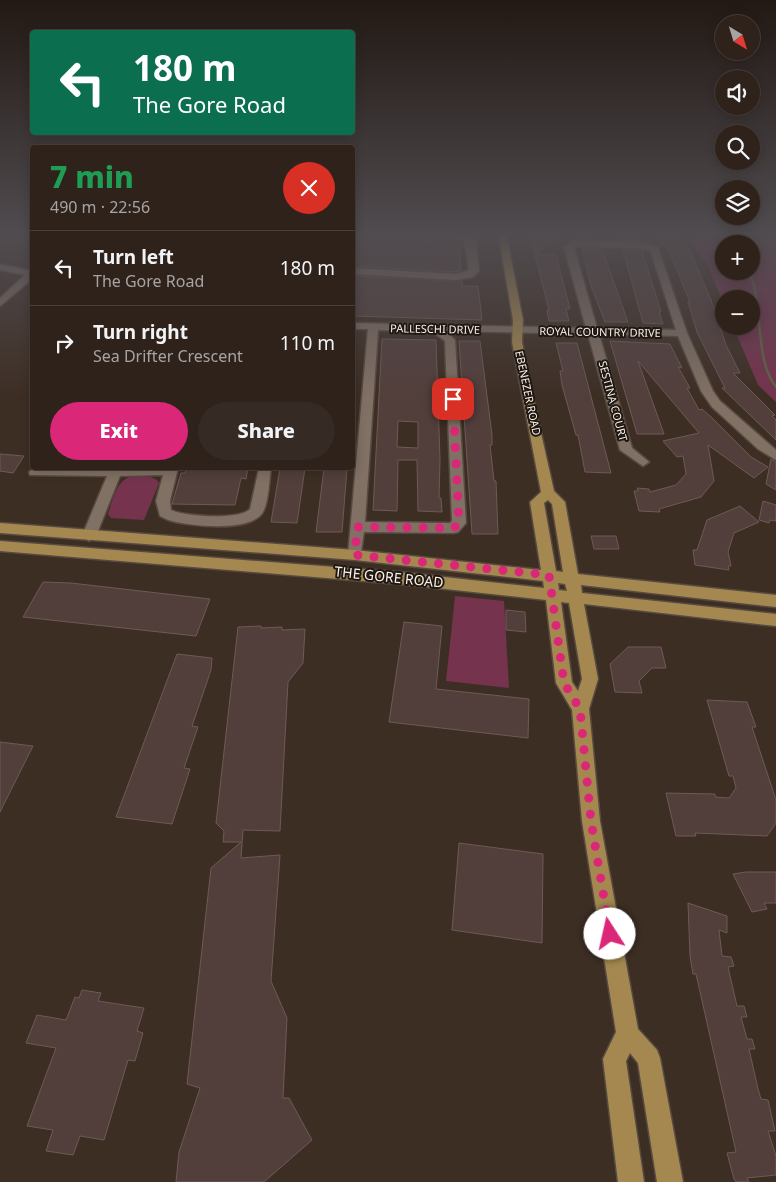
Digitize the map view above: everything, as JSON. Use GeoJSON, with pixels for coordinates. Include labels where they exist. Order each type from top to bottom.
{"type":"FeatureCollection","features":[{"type":"Feature","properties":{"kind":"main road","name":"EBENEZER ROAD"},"geometry":{"type":"LineString","coordinates":[[512,288],[518,320],[517,342],[526,393],[541,453],[548,493],[558,502],[590,679],[580,709],[592,827],[628,1034]]}},
{"type":"Feature","properties":{"kind":"main road","name":"EBENEZER ROAD"},"geometry":{"type":"LineString","coordinates":[[548,493],[537,502],[564,683],[580,709]]}},
{"type":"Feature","properties":{"kind":"main road","name":"THE GORE ROAD"},"geometry":{"type":"LineString","coordinates":[[0,528],[355,555],[572,577],[776,601]]}},
{"type":"Feature","properties":{"kind":"main road","name":"THE GORE ROAD"},"geometry":{"type":"LineString","coordinates":[[0,546],[302,569],[552,594],[776,620]]}},
{"type":"Feature","properties":{"kind":"main road"},"geometry":{"type":"LineString","coordinates":[[631,1182],[614,1059],[628,1034],[649,1058],[670,1182]]}},
{"type":"Feature","properties":{"kind":"street"},"geometry":{"type":"LineString","coordinates":[[0,303],[16,288]]}},
{"type":"Feature","properties":{"kind":"street","name":"SESTINA COURT"},"geometry":{"type":"LineString","coordinates":[[581,288],[626,450],[644,462]]}},
{"type":"Feature","properties":{"kind":"street","name":"SESTINA COURT"},"geometry":{"type":"LineString","coordinates":[[667,288],[682,333]]}},
{"type":"Feature","properties":{"kind":"street","name":"PALLESCHI DRIVE"},"geometry":{"type":"LineString","coordinates":[[355,326],[518,331]]}},
{"type":"Feature","properties":{"kind":"street"},"geometry":{"type":"LineString","coordinates":[[355,555],[373,328]]}},
{"type":"Feature","properties":{"kind":"street"},"geometry":{"type":"LineString","coordinates":[[357,527],[454,528],[459,523],[450,340],[437,330]]}},
{"type":"Feature","properties":{"kind":"street"},"geometry":{"type":"LineString","coordinates":[[450,340],[463,330]]}},
{"type":"Feature","properties":{"kind":"street","name":"ROYAL COUNTRY DRIVE"},"geometry":{"type":"LineString","coordinates":[[518,331],[682,333]]}},
{"type":"Feature","properties":{"kind":"street"},"geometry":{"type":"LineString","coordinates":[[682,333],[712,400],[762,446],[776,456]]}},
{"type":"Feature","properties":{"kind":"street"},"geometry":{"type":"LineString","coordinates":[[35,472],[152,470]]}},
{"type":"Feature","properties":{"kind":"street"},"geometry":{"type":"LineString","coordinates":[[171,470],[162,501],[165,513],[173,517],[234,522],[252,516],[257,510],[265,470]]}},
{"type":"Feature","properties":{"kind":"street"},"geometry":{"type":"LineString","coordinates":[[88,536],[115,472]]}},
{"type":"Feature","properties":{"kind":"shaded area"},"geometry":{"type":"Polygon","coordinates":[[[717,288],[776,288],[776,402],[758,385],[737,335],[760,335],[760,290],[718,290],[717,288]]]}},
{"type":"Feature","properties":{"kind":"shaded area"},"geometry":{"type":"Polygon","coordinates":[[[132,476],[151,477],[159,483],[144,520],[111,518],[108,514],[116,491],[122,482],[132,476]]]}},
{"type":"Feature","properties":{"kind":"shaded area"},"geometry":{"type":"Polygon","coordinates":[[[455,596],[504,601],[509,688],[446,681],[455,596]]]}},
{"type":"Feature","properties":{"kind":"building"},"geometry":{"type":"Polygon","coordinates":[[[355,288],[478,288],[482,320],[355,316],[355,288]]]}},
{"type":"Feature","properties":{"kind":"building"},"geometry":{"type":"Polygon","coordinates":[[[543,288],[565,288],[570,309],[566,309],[569,321],[549,321],[547,310],[549,310],[543,288]]]}},
{"type":"Feature","properties":{"kind":"building"},"geometry":{"type":"Polygon","coordinates":[[[592,288],[616,288],[628,322],[605,322],[592,288]]]}},
{"type":"Feature","properties":{"kind":"building"},"geometry":{"type":"Polygon","coordinates":[[[633,288],[654,288],[663,324],[643,323],[633,288]]]}},
{"type":"Feature","properties":{"kind":"building"},"geometry":{"type":"Polygon","coordinates":[[[684,288],[706,288],[715,312],[715,335],[723,335],[740,373],[733,373],[775,415],[772,416],[776,420],[776,440],[722,388],[725,388],[697,332],[688,302],[690,302],[684,288]]]}},
{"type":"Feature","properties":{"kind":"building"},"geometry":{"type":"Polygon","coordinates":[[[382,339],[436,340],[440,460],[439,498],[441,498],[442,512],[418,511],[417,460],[398,460],[397,511],[373,510],[382,339]],[[398,421],[397,447],[418,448],[418,422],[398,421]]]}},
{"type":"Feature","properties":{"kind":"building"},"geometry":{"type":"Polygon","coordinates":[[[459,341],[480,341],[492,435],[492,445],[490,445],[494,481],[496,481],[498,534],[472,534],[459,341]]]}},
{"type":"Feature","properties":{"kind":"building"},"geometry":{"type":"Polygon","coordinates":[[[610,341],[670,344],[682,368],[678,367],[690,388],[687,388],[699,410],[702,409],[710,416],[751,457],[768,467],[754,478],[708,445],[714,481],[701,497],[659,509],[660,512],[639,511],[634,491],[638,491],[637,488],[649,489],[650,492],[676,485],[686,474],[683,456],[677,457],[663,441],[699,433],[638,361],[664,434],[637,434],[610,341]]]}},
{"type":"Feature","properties":{"kind":"building"},"geometry":{"type":"Polygon","coordinates":[[[556,343],[577,343],[611,473],[585,472],[578,435],[576,435],[562,385],[560,371],[563,371],[556,343]]]}},
{"type":"Feature","properties":{"kind":"building"},"geometry":{"type":"Polygon","coordinates":[[[0,454],[24,456],[13,473],[0,471],[0,454]]]}},
{"type":"Feature","properties":{"kind":"building"},"geometry":{"type":"Polygon","coordinates":[[[771,459],[776,462],[776,490],[766,484],[771,459]]]}},
{"type":"Feature","properties":{"kind":"building"},"geometry":{"type":"Polygon","coordinates":[[[186,470],[248,470],[246,479],[241,478],[235,505],[172,504],[181,473],[185,473],[186,470]]]}},
{"type":"Feature","properties":{"kind":"building"},"geometry":{"type":"Polygon","coordinates":[[[280,470],[305,470],[297,523],[271,522],[280,470]]]}},
{"type":"Feature","properties":{"kind":"building"},"geometry":{"type":"Polygon","coordinates":[[[324,470],[347,470],[342,532],[316,532],[324,470]]]}},
{"type":"Feature","properties":{"kind":"building"},"geometry":{"type":"Polygon","coordinates":[[[763,501],[776,505],[776,521],[770,520],[769,523],[759,520],[763,501]]]}},
{"type":"Feature","properties":{"kind":"building"},"geometry":{"type":"Polygon","coordinates":[[[740,506],[759,522],[734,533],[728,552],[731,566],[728,566],[729,570],[695,565],[693,550],[697,550],[707,520],[740,506]]]}},
{"type":"Feature","properties":{"kind":"building"},"geometry":{"type":"Polygon","coordinates":[[[591,536],[616,536],[619,549],[594,549],[591,536]]]}},
{"type":"Feature","properties":{"kind":"building"},"geometry":{"type":"Polygon","coordinates":[[[43,582],[71,583],[210,599],[196,636],[23,617],[43,582]]]}},
{"type":"Feature","properties":{"kind":"building"},"geometry":{"type":"Polygon","coordinates":[[[506,610],[525,612],[526,632],[506,630],[506,610]]]}},
{"type":"Feature","properties":{"kind":"building"},"geometry":{"type":"Polygon","coordinates":[[[404,622],[442,626],[436,689],[529,699],[528,738],[389,722],[404,622]]]}},
{"type":"Feature","properties":{"kind":"building"},"geometry":{"type":"Polygon","coordinates":[[[261,626],[261,628],[282,627],[282,630],[305,629],[303,663],[288,682],[280,831],[243,830],[241,858],[280,855],[271,981],[287,1018],[283,1098],[289,1098],[312,1140],[264,1182],[176,1182],[179,1152],[200,1088],[187,1084],[211,868],[241,842],[223,842],[224,831],[216,823],[238,627],[261,626]]]}},
{"type":"Feature","properties":{"kind":"building"},"geometry":{"type":"Polygon","coordinates":[[[628,647],[661,647],[666,668],[652,668],[639,681],[642,693],[615,692],[610,664],[628,647]]]}},
{"type":"Feature","properties":{"kind":"building"},"geometry":{"type":"Polygon","coordinates":[[[177,654],[212,658],[211,670],[192,726],[198,727],[184,768],[190,769],[172,824],[116,817],[177,654]]]}},
{"type":"Feature","properties":{"kind":"building"},"geometry":{"type":"Polygon","coordinates":[[[707,700],[747,702],[756,727],[752,727],[776,800],[776,823],[767,836],[695,833],[696,836],[676,836],[666,793],[715,794],[715,797],[729,798],[736,788],[733,776],[729,776],[707,700]]]}},
{"type":"Feature","properties":{"kind":"building"},"geometry":{"type":"Polygon","coordinates":[[[0,742],[33,746],[0,812],[0,742]]]}},
{"type":"Feature","properties":{"kind":"building"},"geometry":{"type":"Polygon","coordinates":[[[459,843],[543,854],[542,943],[452,930],[459,843]]]}},
{"type":"Feature","properties":{"kind":"building"},"geometry":{"type":"Polygon","coordinates":[[[776,872],[776,903],[764,903],[767,909],[752,912],[733,874],[776,872]]]}},
{"type":"Feature","properties":{"kind":"building"},"geometry":{"type":"Polygon","coordinates":[[[688,903],[727,916],[727,933],[719,930],[722,956],[731,957],[734,966],[728,967],[737,1006],[744,1006],[747,1017],[741,1017],[747,1039],[752,1039],[755,1049],[749,1049],[758,1089],[761,1099],[768,1100],[775,1131],[768,1131],[776,1156],[776,1175],[747,1178],[749,1182],[736,1182],[734,1179],[727,1153],[736,1152],[696,974],[693,974],[690,956],[688,903]]]}},
{"type":"Feature","properties":{"kind":"building"},"geometry":{"type":"Polygon","coordinates":[[[82,990],[101,993],[98,1001],[144,1008],[137,1031],[143,1033],[135,1061],[128,1060],[104,1140],[80,1136],[73,1155],[46,1151],[53,1130],[27,1126],[56,1048],[26,1043],[37,1015],[66,1020],[75,997],[79,998],[82,990]]]}},
{"type":"Feature","properties":{"kind":"waterway"},"geometry":{"type":"LineString","coordinates":[[755,288],[764,361],[776,387]]}},
{"type":"Feature","properties":{"kind":"route"},"geometry":{"type":"LineString","coordinates":[[453,399],[459,523],[454,528],[357,527],[355,555],[549,575],[556,614],[564,683],[580,709],[592,833],[610,934]]}}]}
